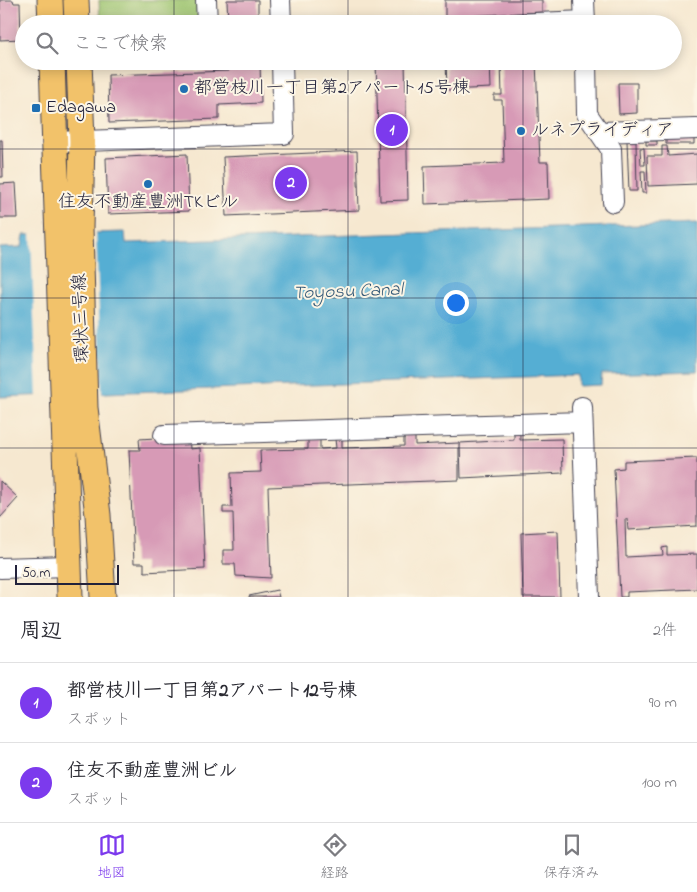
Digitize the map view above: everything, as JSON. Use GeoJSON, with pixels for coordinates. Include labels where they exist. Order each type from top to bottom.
{"type":"FeatureCollection","features":[{"type":"Feature","properties":{"kind":"main road"},"geometry":{"type":"LineString","coordinates":[[50,0],[50,15]]}},
{"type":"Feature","properties":{"kind":"main road"},"geometry":{"type":"LineString","coordinates":[[76,0],[77,15]]}},
{"type":"Feature","properties":{"kind":"main road"},"geometry":{"type":"LineString","coordinates":[[52,70],[54,142],[69,229]]}},
{"type":"Feature","properties":{"kind":"main road"},"geometry":{"type":"LineString","coordinates":[[69,229],[82,142],[79,70]]}},
{"type":"Feature","properties":{"kind":"main road","name":"環状三号線"},"geometry":{"type":"LineString","coordinates":[[69,229],[74,409]]}},
{"type":"Feature","properties":{"kind":"main road"},"geometry":{"type":"LineString","coordinates":[[70,597],[68,566],[74,409]]}},
{"type":"Feature","properties":{"kind":"main road"},"geometry":{"type":"LineString","coordinates":[[74,409],[98,515],[103,597]]}},
{"type":"Feature","properties":{"kind":"street"},"geometry":{"type":"LineString","coordinates":[[206,0],[207,15]]}},
{"type":"Feature","properties":{"kind":"street"},"geometry":{"type":"LineString","coordinates":[[280,0],[281,15]]}},
{"type":"Feature","properties":{"kind":"street"},"geometry":{"type":"LineString","coordinates":[[584,0],[585,15]]}},
{"type":"Feature","properties":{"kind":"street"},"geometry":{"type":"LineString","coordinates":[[54,142],[284,134],[282,70]]}},
{"type":"Feature","properties":{"kind":"street"},"geometry":{"type":"LineString","coordinates":[[586,70],[587,114],[611,149],[613,202]]}},
{"type":"Feature","properties":{"kind":"street"},"geometry":{"type":"LineString","coordinates":[[600,132],[697,129]]}},
{"type":"Feature","properties":{"kind":"street"},"geometry":{"type":"LineString","coordinates":[[164,435],[582,414],[589,597]]}},
{"type":"Feature","properties":{"kind":"street"},"geometry":{"type":"LineString","coordinates":[[0,568],[68,566]]}},
{"type":"Feature","properties":{"kind":"green space"},"geometry":{"type":"Polygon","coordinates":[[[99,0],[200,0],[201,15],[100,15],[99,0]]]}},
{"type":"Feature","properties":{"kind":"water","name":"Toyosu Canal"},"geometry":{"type":"Polygon","coordinates":[[[697,223],[697,371],[602,374],[601,385],[578,386],[578,375],[0,397],[0,248],[22,247],[24,235],[125,232],[126,243],[697,223]]]}},
{"type":"Feature","properties":{"kind":"pier"},"geometry":{"type":"Polygon","coordinates":[[[96,231],[102,396],[37,398],[31,233],[96,231]]]}},
{"type":"Feature","properties":{"kind":"building"},"geometry":{"type":"Polygon","coordinates":[[[0,0],[13,0],[14,3],[20,3],[20,15],[15,15],[15,39],[0,40],[0,0]]]}},
{"type":"Feature","properties":{"kind":"building"},"geometry":{"type":"Polygon","coordinates":[[[227,0],[258,0],[258,15],[228,15],[227,0]]]}},
{"type":"Feature","properties":{"kind":"building"},"geometry":{"type":"Polygon","coordinates":[[[445,0],[542,0],[542,12],[445,15],[445,0]]]}},
{"type":"Feature","properties":{"kind":"building","name":"都営枝川一丁目第2アパート15号棟"},"geometry":{"type":"Polygon","coordinates":[[[260,70],[261,103],[219,105],[219,119],[109,123],[108,75],[260,70]]]}},
{"type":"Feature","properties":{"kind":"building"},"geometry":{"type":"Polygon","coordinates":[[[376,70],[405,70],[408,200],[380,201],[376,70]]]}},
{"type":"Feature","properties":{"kind":"building","name":"ルネプライディア"},"geometry":{"type":"Polygon","coordinates":[[[446,70],[490,70],[491,88],[447,90],[446,70]]]}},
{"type":"Feature","properties":{"kind":"building","name":"ルネプライディア"},"geometry":{"type":"Polygon","coordinates":[[[501,70],[536,70],[540,162],[548,162],[549,199],[425,204],[424,166],[504,163],[502,100],[494,100],[494,95],[502,95],[501,70]]]}},
{"type":"Feature","properties":{"kind":"building"},"geometry":{"type":"Polygon","coordinates":[[[618,83],[637,83],[637,113],[619,114],[618,83]]]}},
{"type":"Feature","properties":{"kind":"building"},"geometry":{"type":"Polygon","coordinates":[[[694,139],[694,144],[666,144],[666,140],[694,139]]]}},
{"type":"Feature","properties":{"kind":"building"},"geometry":{"type":"Polygon","coordinates":[[[0,140],[2,140],[3,177],[0,177],[0,140]]]}},
{"type":"Feature","properties":{"kind":"building"},"geometry":{"type":"Polygon","coordinates":[[[627,141],[636,141],[637,191],[629,191],[627,141]]]}},
{"type":"Feature","properties":{"kind":"building"},"geometry":{"type":"Polygon","coordinates":[[[646,141],[657,141],[657,145],[646,145],[646,141]]]}},
{"type":"Feature","properties":{"kind":"building"},"geometry":{"type":"Polygon","coordinates":[[[662,146],[667,146],[668,156],[697,154],[697,184],[648,186],[647,156],[662,156],[662,146]]]}},
{"type":"Feature","properties":{"kind":"building"},"geometry":{"type":"Polygon","coordinates":[[[640,148],[644,148],[645,165],[641,165],[640,148]]]}},
{"type":"Feature","properties":{"kind":"building"},"geometry":{"type":"Polygon","coordinates":[[[357,151],[359,210],[226,216],[223,157],[357,151]]]}},
{"type":"Feature","properties":{"kind":"building","name":"住友不動産豊洲TKビル"},"geometry":{"type":"Polygon","coordinates":[[[187,154],[189,211],[108,214],[106,158],[187,154]]]}},
{"type":"Feature","properties":{"kind":"building"},"geometry":{"type":"Polygon","coordinates":[[[641,171],[645,171],[646,193],[642,193],[641,171]]]}},
{"type":"Feature","properties":{"kind":"building"},"geometry":{"type":"Polygon","coordinates":[[[16,183],[18,218],[0,218],[0,184],[16,183]]]}},
{"type":"Feature","properties":{"kind":"building"},"geometry":{"type":"Polygon","coordinates":[[[520,430],[520,440],[562,439],[563,473],[461,478],[460,443],[514,440],[514,431],[520,430]]]}},
{"type":"Feature","properties":{"kind":"building"},"geometry":{"type":"Polygon","coordinates":[[[404,434],[415,434],[415,445],[459,443],[459,480],[268,487],[271,578],[236,576],[235,564],[223,564],[223,550],[234,550],[233,513],[223,513],[223,507],[232,507],[231,473],[261,472],[260,450],[308,449],[308,438],[320,437],[320,449],[336,448],[335,439],[342,439],[342,448],[404,446],[404,434]]]}},
{"type":"Feature","properties":{"kind":"building"},"geometry":{"type":"Polygon","coordinates":[[[189,436],[190,449],[200,448],[205,569],[144,572],[144,563],[134,563],[129,450],[140,450],[139,439],[189,436]]]}},
{"type":"Feature","properties":{"kind":"building"},"geometry":{"type":"Polygon","coordinates":[[[697,458],[697,526],[628,530],[627,519],[625,519],[626,557],[663,555],[662,548],[667,547],[667,555],[697,554],[697,589],[627,592],[627,597],[620,597],[614,469],[624,468],[624,461],[697,458]]]}},
{"type":"Feature","properties":{"kind":"building"},"geometry":{"type":"Polygon","coordinates":[[[0,481],[18,498],[0,518],[0,481]]]}},
{"type":"Feature","properties":{"kind":"building"},"geometry":{"type":"Polygon","coordinates":[[[558,531],[560,597],[523,597],[521,533],[558,531]]]}},
{"type":"Feature","properties":{"kind":"building"},"geometry":{"type":"Polygon","coordinates":[[[277,590],[279,597],[249,597],[249,596],[277,590]]]}},
{"type":"Feature","properties":{"kind":"place","name":"都営枝川一丁目第2アパート15号棟"},"geometry":{"type":"Point","coordinates":[184,89]}},
{"type":"Feature","properties":{"kind":"place","name":"Edagawa"},"geometry":{"type":"Point","coordinates":[36,108]}},
{"type":"Feature","properties":{"kind":"place","name":"都営枝川一丁目第2アパート12号棟"},"geometry":{"type":"Point","coordinates":[392,130]}},
{"type":"Feature","properties":{"kind":"place","name":"ルネプライディア"},"geometry":{"type":"Point","coordinates":[521,131]}},
{"type":"Feature","properties":{"kind":"place","name":"住友不動産豊洲ビル"},"geometry":{"type":"Point","coordinates":[291,183]}},
{"type":"Feature","properties":{"kind":"place","name":"住友不動産豊洲TKビル"},"geometry":{"type":"Point","coordinates":[148,184]}}]}
